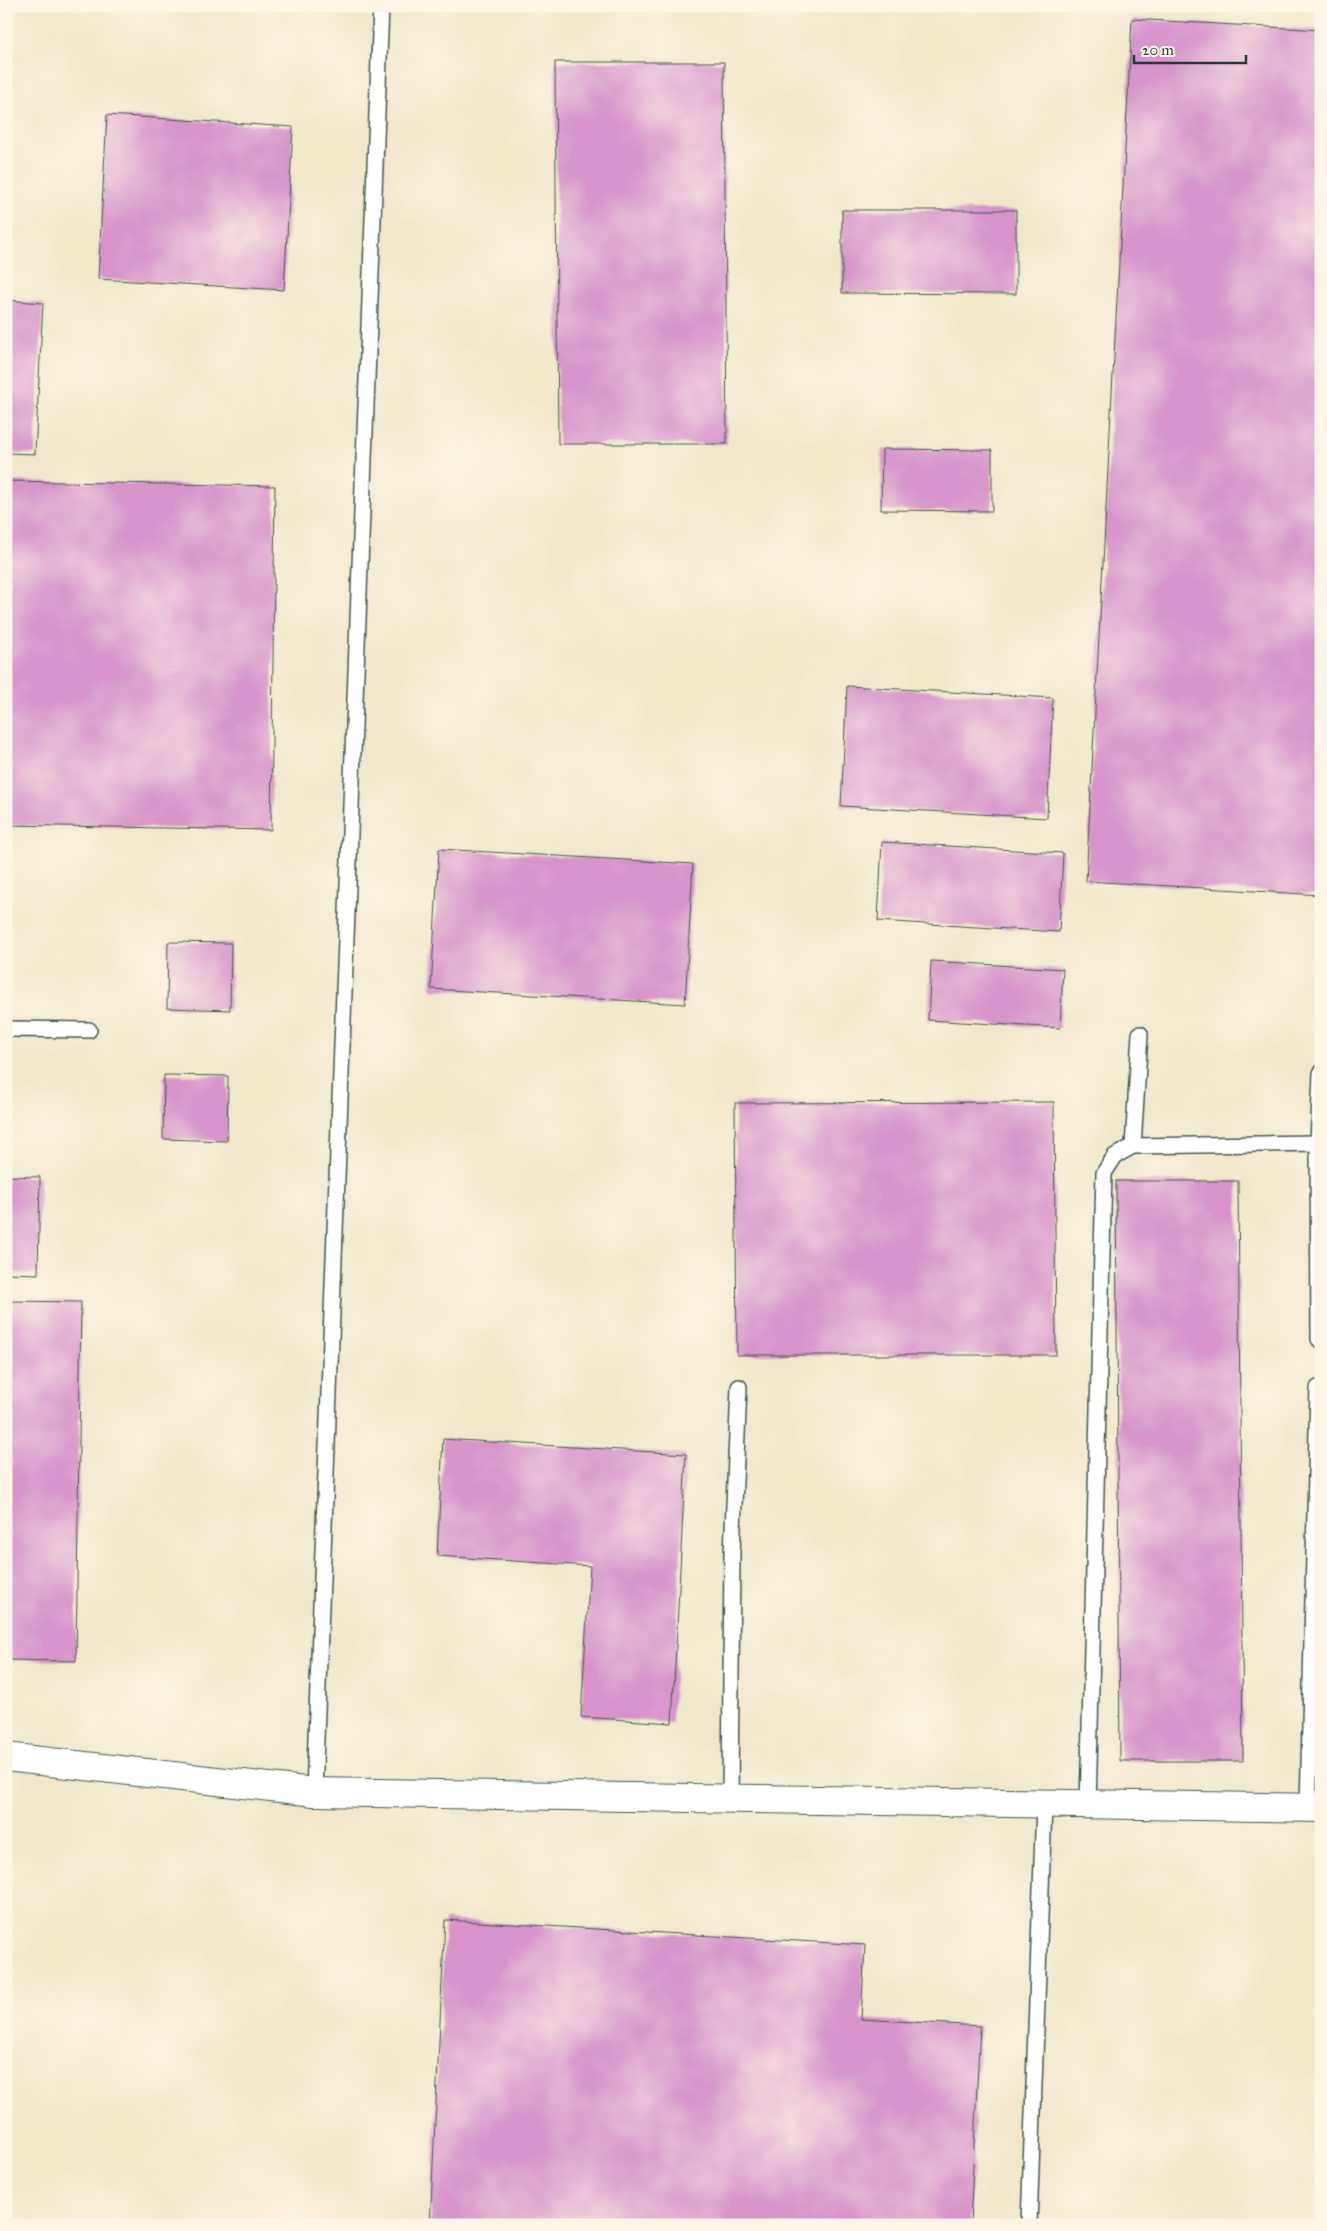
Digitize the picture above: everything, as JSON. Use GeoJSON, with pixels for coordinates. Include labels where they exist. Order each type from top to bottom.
{"type":"FeatureCollection","features":[{"type":"Feature","properties":{"kind":"street"},"geometry":{"type":"LineString","coordinates":[[6,1758],[314,1792],[1088,1806],[1314,1808]]}},
{"type":"Feature","properties":{"kind":"lane"},"geometry":{"type":"LineString","coordinates":[[314,1792],[381,6]]}},
{"type":"Feature","properties":{"kind":"lane"},"geometry":{"type":"LineString","coordinates":[[6,1030],[90,1030]]}},
{"type":"Feature","properties":{"kind":"lane"},"geometry":{"type":"LineString","coordinates":[[1133,1146],[1140,1034]]}},
{"type":"Feature","properties":{"kind":"lane"},"geometry":{"type":"LineString","coordinates":[[1320,1339],[1318,1143],[1321,1073]]}},
{"type":"Feature","properties":{"kind":"lane"},"geometry":{"type":"LineString","coordinates":[[1088,1806],[1104,1173],[1115,1156],[1133,1146],[1318,1143]]}},
{"type":"Feature","properties":{"kind":"lane"},"geometry":{"type":"LineString","coordinates":[[730,1799],[732,1553],[739,1387]]}},
{"type":"Feature","properties":{"kind":"lane"},"geometry":{"type":"LineString","coordinates":[[1314,1808],[1318,1388]]}},
{"type":"Feature","properties":{"kind":"lane"},"geometry":{"type":"LineString","coordinates":[[1029,2225],[1044,1805]]}},
{"type":"Feature","properties":{"kind":"building"},"geometry":{"type":"Polygon","coordinates":[[[1132,19],[1321,30],[1321,895],[1086,881],[1132,19]]]}},
{"type":"Feature","properties":{"kind":"building"},"geometry":{"type":"Polygon","coordinates":[[[555,62],[724,62],[727,444],[558,444],[555,62]]]}},
{"type":"Feature","properties":{"kind":"building"},"geometry":{"type":"Polygon","coordinates":[[[107,115],[293,127],[284,290],[98,279],[107,115]]]}},
{"type":"Feature","properties":{"kind":"building"},"geometry":{"type":"Polygon","coordinates":[[[842,210],[1016,210],[1016,294],[842,293],[842,210]]]}},
{"type":"Feature","properties":{"kind":"building"},"geometry":{"type":"Polygon","coordinates":[[[6,300],[43,303],[35,454],[6,453],[6,300]]]}},
{"type":"Feature","properties":{"kind":"building"},"geometry":{"type":"Polygon","coordinates":[[[882,449],[992,450],[992,511],[881,510],[882,449]]]}},
{"type":"Feature","properties":{"kind":"building"},"geometry":{"type":"Polygon","coordinates":[[[6,481],[275,486],[271,830],[6,825],[6,481]]]}},
{"type":"Feature","properties":{"kind":"building"},"geometry":{"type":"Polygon","coordinates":[[[847,686],[1053,698],[1047,818],[841,806],[847,686]]]}},
{"type":"Feature","properties":{"kind":"building"},"geometry":{"type":"Polygon","coordinates":[[[882,842],[1063,853],[1059,932],[878,921],[882,842]]]}},
{"type":"Feature","properties":{"kind":"building"},"geometry":{"type":"Polygon","coordinates":[[[439,849],[693,864],[685,1004],[431,989],[439,849]]]}},
{"type":"Feature","properties":{"kind":"building"},"geometry":{"type":"Polygon","coordinates":[[[168,942],[231,943],[230,1010],[167,1008],[168,942]]]}},
{"type":"Feature","properties":{"kind":"building"},"geometry":{"type":"Polygon","coordinates":[[[931,961],[1063,969],[1060,1028],[928,1020],[931,961]]]}},
{"type":"Feature","properties":{"kind":"building"},"geometry":{"type":"Polygon","coordinates":[[[164,1075],[228,1076],[227,1141],[163,1139],[164,1075]]]}},
{"type":"Feature","properties":{"kind":"building"},"geometry":{"type":"Polygon","coordinates":[[[1054,1102],[1056,1355],[737,1355],[735,1103],[1054,1102]]]}},
{"type":"Feature","properties":{"kind":"building"},"geometry":{"type":"Polygon","coordinates":[[[6,1176],[40,1177],[38,1274],[6,1273],[6,1176]]]}},
{"type":"Feature","properties":{"kind":"building"},"geometry":{"type":"Polygon","coordinates":[[[1116,1181],[1238,1181],[1243,1761],[1120,1761],[1116,1181]]]}},
{"type":"Feature","properties":{"kind":"building"},"geometry":{"type":"Polygon","coordinates":[[[6,1301],[81,1302],[76,1661],[6,1660],[6,1301]]]}},
{"type":"Feature","properties":{"kind":"building"},"geometry":{"type":"Polygon","coordinates":[[[443,1439],[686,1454],[672,1723],[581,1717],[590,1566],[437,1556],[443,1439]]]}},
{"type":"Feature","properties":{"kind":"building"},"geometry":{"type":"Polygon","coordinates":[[[445,1920],[865,1945],[861,2019],[980,2026],[970,2225],[430,2225],[445,1920]]]}}]}
